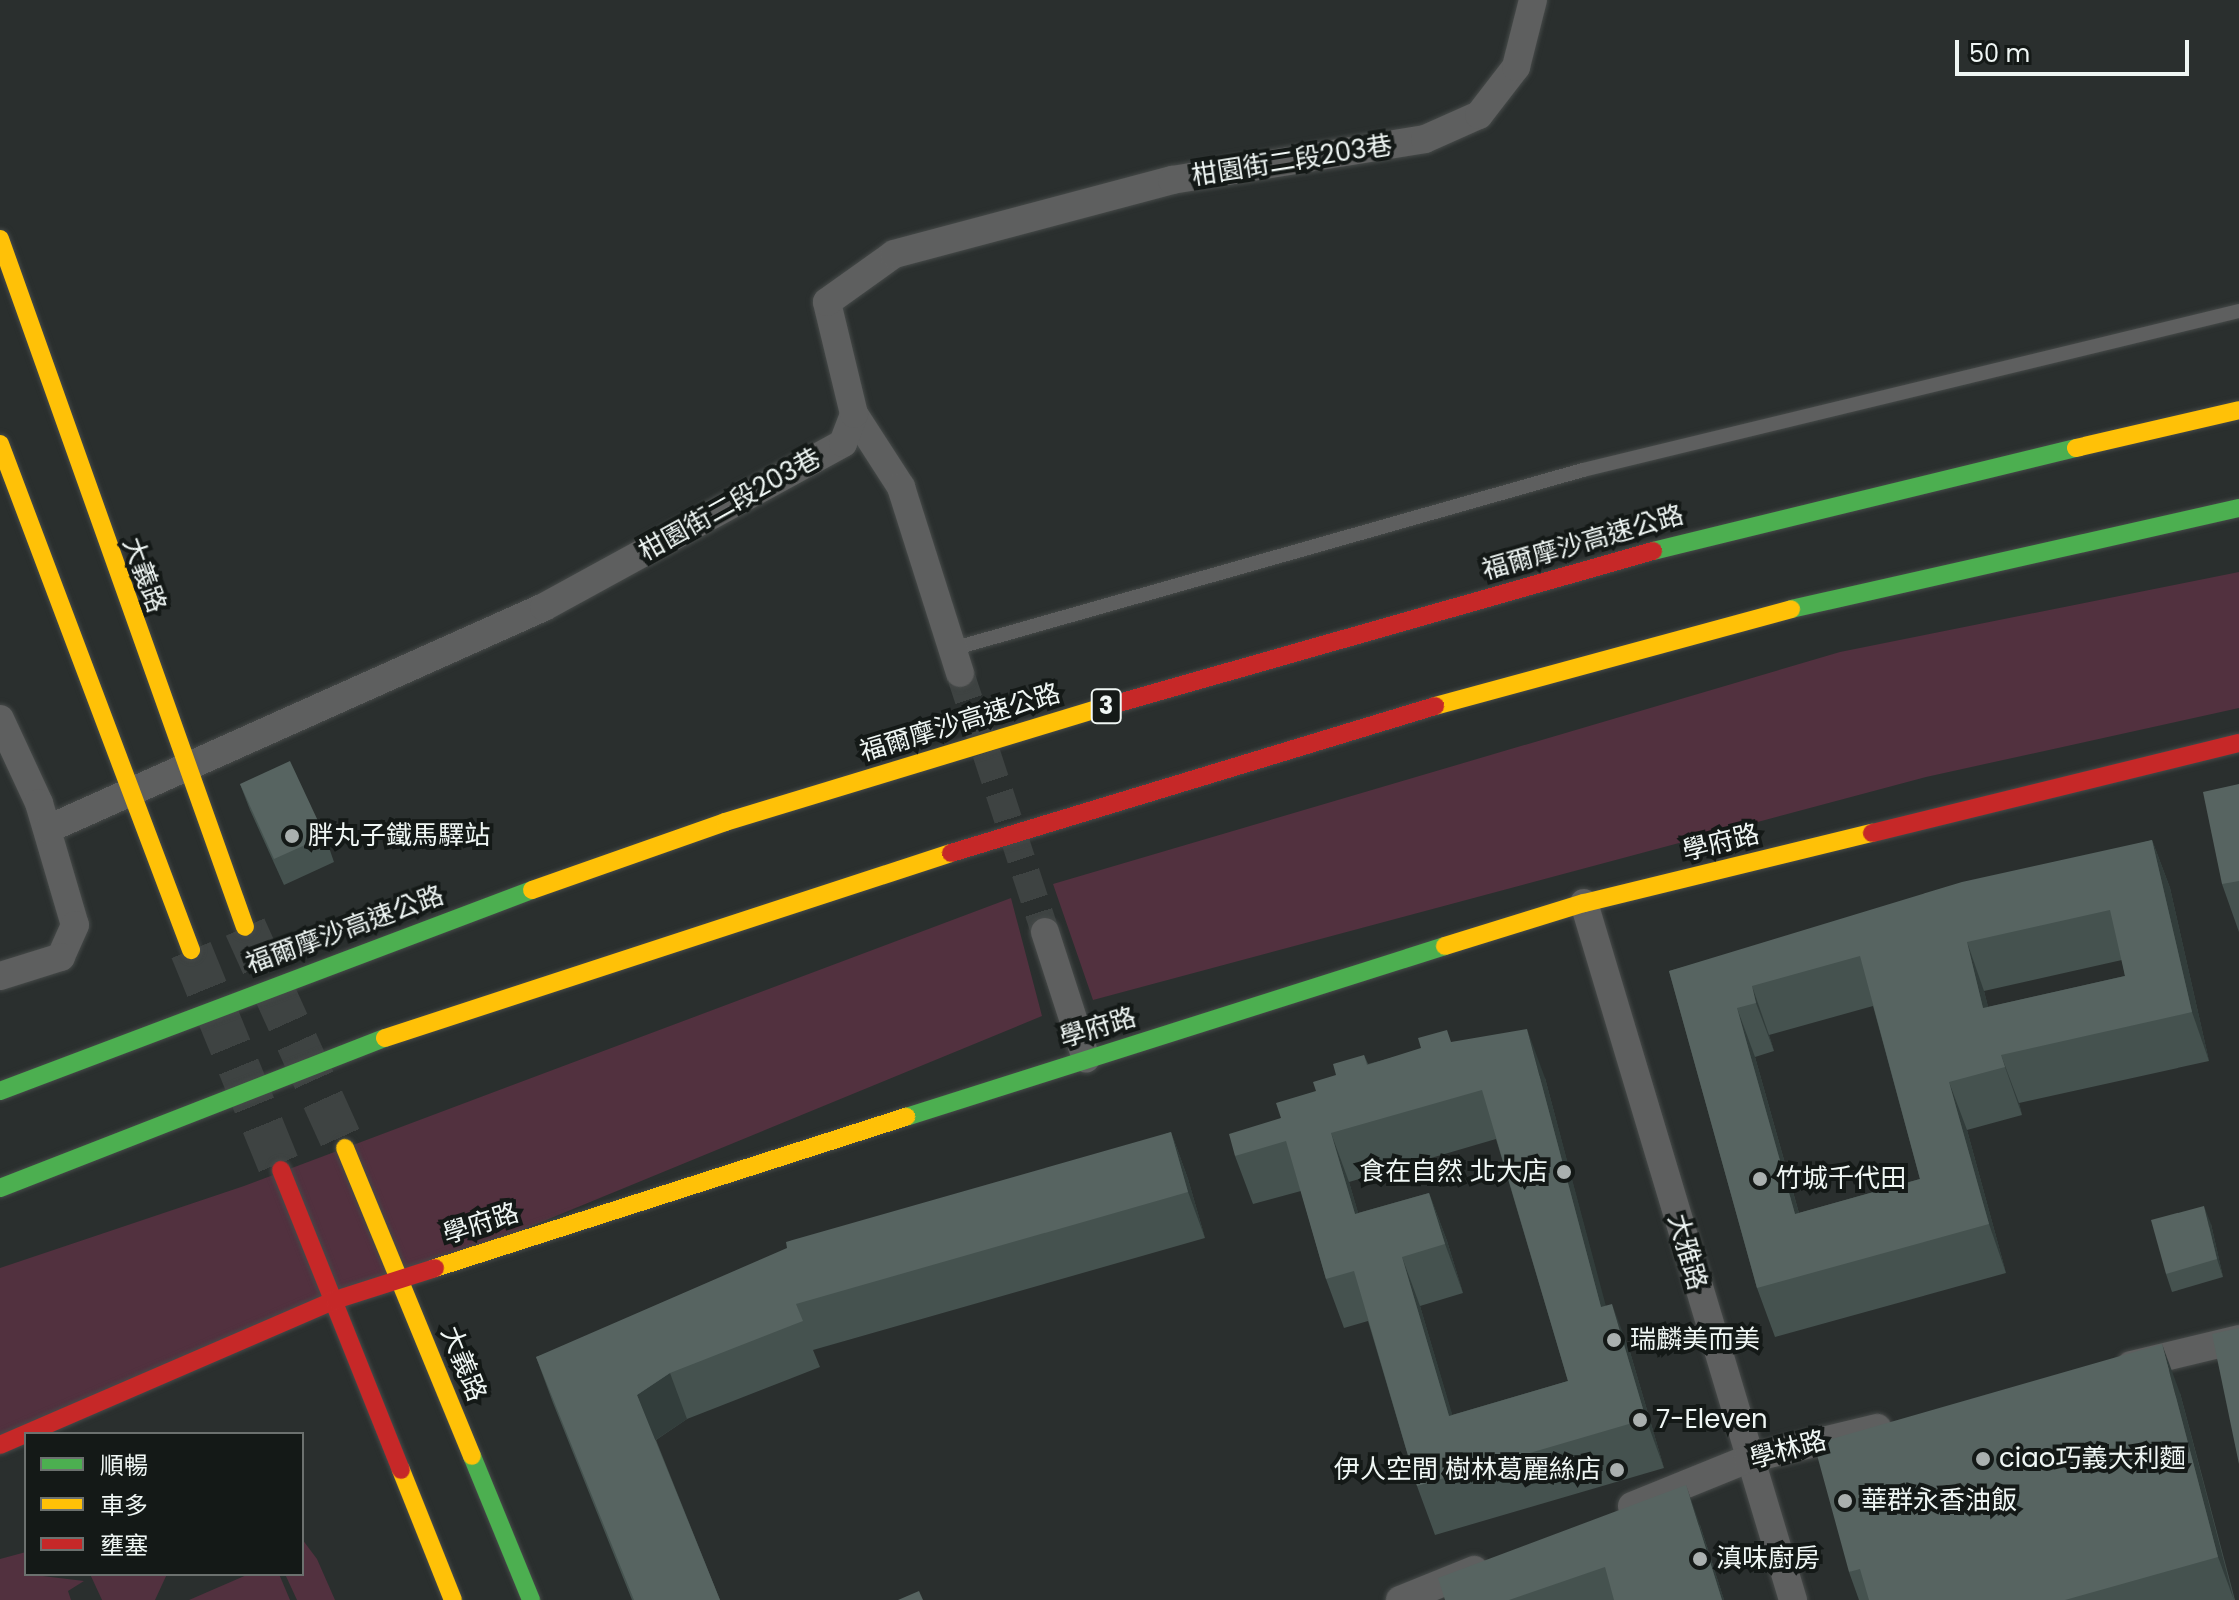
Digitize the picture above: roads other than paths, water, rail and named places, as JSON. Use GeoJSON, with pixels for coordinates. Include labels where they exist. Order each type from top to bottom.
{"type":"FeatureCollection","features":[{"type":"Feature","properties":{"kind":"main road","name":"大義路"},"geometry":{"type":"LineString","coordinates":[[0,239],[184,766],[245,927]]}},
{"type":"Feature","properties":{"kind":"main road","name":"福爾摩沙高速公路"},"geometry":{"type":"LineString","coordinates":[[0,1091],[298,973],[725,822],[1229,669],[1728,530],[2239,410]]}},
{"type":"Feature","properties":{"kind":"main road"},"geometry":{"type":"LineString","coordinates":[[0,444],[191,950]]}},
{"type":"Feature","properties":{"kind":"main road"},"geometry":{"type":"LineString","coordinates":[[0,1188],[317,1061],[1295,745],[1735,622],[2239,508]]}},
{"type":"Feature","properties":{"kind":"main road","name":"學府路"},"geometry":{"type":"LineString","coordinates":[[30,1432],[335,1300],[399,1278],[1584,903],[2239,743]]}},
{"type":"Feature","properties":{"kind":"main road","name":"大義路"},"geometry":{"type":"LineString","coordinates":[[345,1148],[531,1600]]}},
{"type":"Feature","properties":{"kind":"main road"},"geometry":{"type":"LineString","coordinates":[[281,1170],[453,1600]]}},
{"type":"Feature","properties":{"kind":"main road","name":"學府路"},"geometry":{"type":"LineString","coordinates":[[0,1445],[24,1435]]}},
{"type":"Feature","properties":{"kind":"street","name":"柑園街二段203巷"},"geometry":{"type":"LineString","coordinates":[[48,829],[544,607],[843,443],[854,414],[827,302],[845,283],[894,254],[1172,180],[1425,139],[1479,115],[1516,67],[1533,0]]}},
{"type":"Feature","properties":{"kind":"street"},"geometry":{"type":"LineString","coordinates":[[854,414],[901,487],[956,661]]}},
{"type":"Feature","properties":{"kind":"street"},"geometry":{"type":"LineString","coordinates":[[0,719],[48,829],[75,925],[61,957],[0,976]]}},
{"type":"Feature","properties":{"kind":"street","name":"大雅路"},"geometry":{"type":"LineString","coordinates":[[1584,903],[1748,1459],[1793,1600]]}},
{"type":"Feature","properties":{"kind":"street"},"geometry":{"type":"LineString","coordinates":[[1045,932],[1086,1059]]}},
{"type":"Feature","properties":{"kind":"street"},"geometry":{"type":"LineString","coordinates":[[2101,1373],[2239,1339]]}},
{"type":"Feature","properties":{"kind":"street","name":"學林路"},"geometry":{"type":"LineString","coordinates":[[1603,1518],[1748,1459],[1901,1422]]}},
{"type":"Feature","properties":{"kind":"street"},"geometry":{"type":"LineString","coordinates":[[1400,1600],[1502,1559]]}},
{"type":"Feature","properties":{"kind":"lane"},"geometry":{"type":"LineString","coordinates":[[956,661],[1583,470],[2239,311]]}},
{"type":"Feature","properties":{"kind":"tunnel"},"geometry":{"type":"LineString","coordinates":[[960,673],[1045,932]]}},
{"type":"Feature","properties":{"kind":"tunnel"},"geometry":{"type":"LineString","coordinates":[[245,927],[345,1148]]}},
{"type":"Feature","properties":{"kind":"tunnel"},"geometry":{"type":"LineString","coordinates":[[191,950],[281,1170]]}},
{"type":"Feature","properties":{"kind":"place","name":"胖丸子鐵馬驛站"},"geometry":{"type":"Point","coordinates":[292,836]}},
{"type":"Feature","properties":{"kind":"place","name":"食在自然 北大店"},"geometry":{"type":"Point","coordinates":[1564,1172]}},
{"type":"Feature","properties":{"kind":"place","name":"竹城千代田"},"geometry":{"type":"Point","coordinates":[1760,1179]}},
{"type":"Feature","properties":{"kind":"place","name":"瑞麟美而美"},"geometry":{"type":"Point","coordinates":[1614,1340]}},
{"type":"Feature","properties":{"kind":"place","name":"7-Eleven"},"geometry":{"type":"Point","coordinates":[1640,1420]}},
{"type":"Feature","properties":{"kind":"place","name":"ciao巧義大利麵"},"geometry":{"type":"Point","coordinates":[1983,1459]}},
{"type":"Feature","properties":{"kind":"place","name":"伊人空間 樹林葛麗絲店"},"geometry":{"type":"Point","coordinates":[1617,1470]}},
{"type":"Feature","properties":{"kind":"place","name":"華群永香油飯"},"geometry":{"type":"Point","coordinates":[1845,1501]}},
{"type":"Feature","properties":{"kind":"place","name":"滇味廚房"},"geometry":{"type":"Point","coordinates":[1700,1559]}}]}
